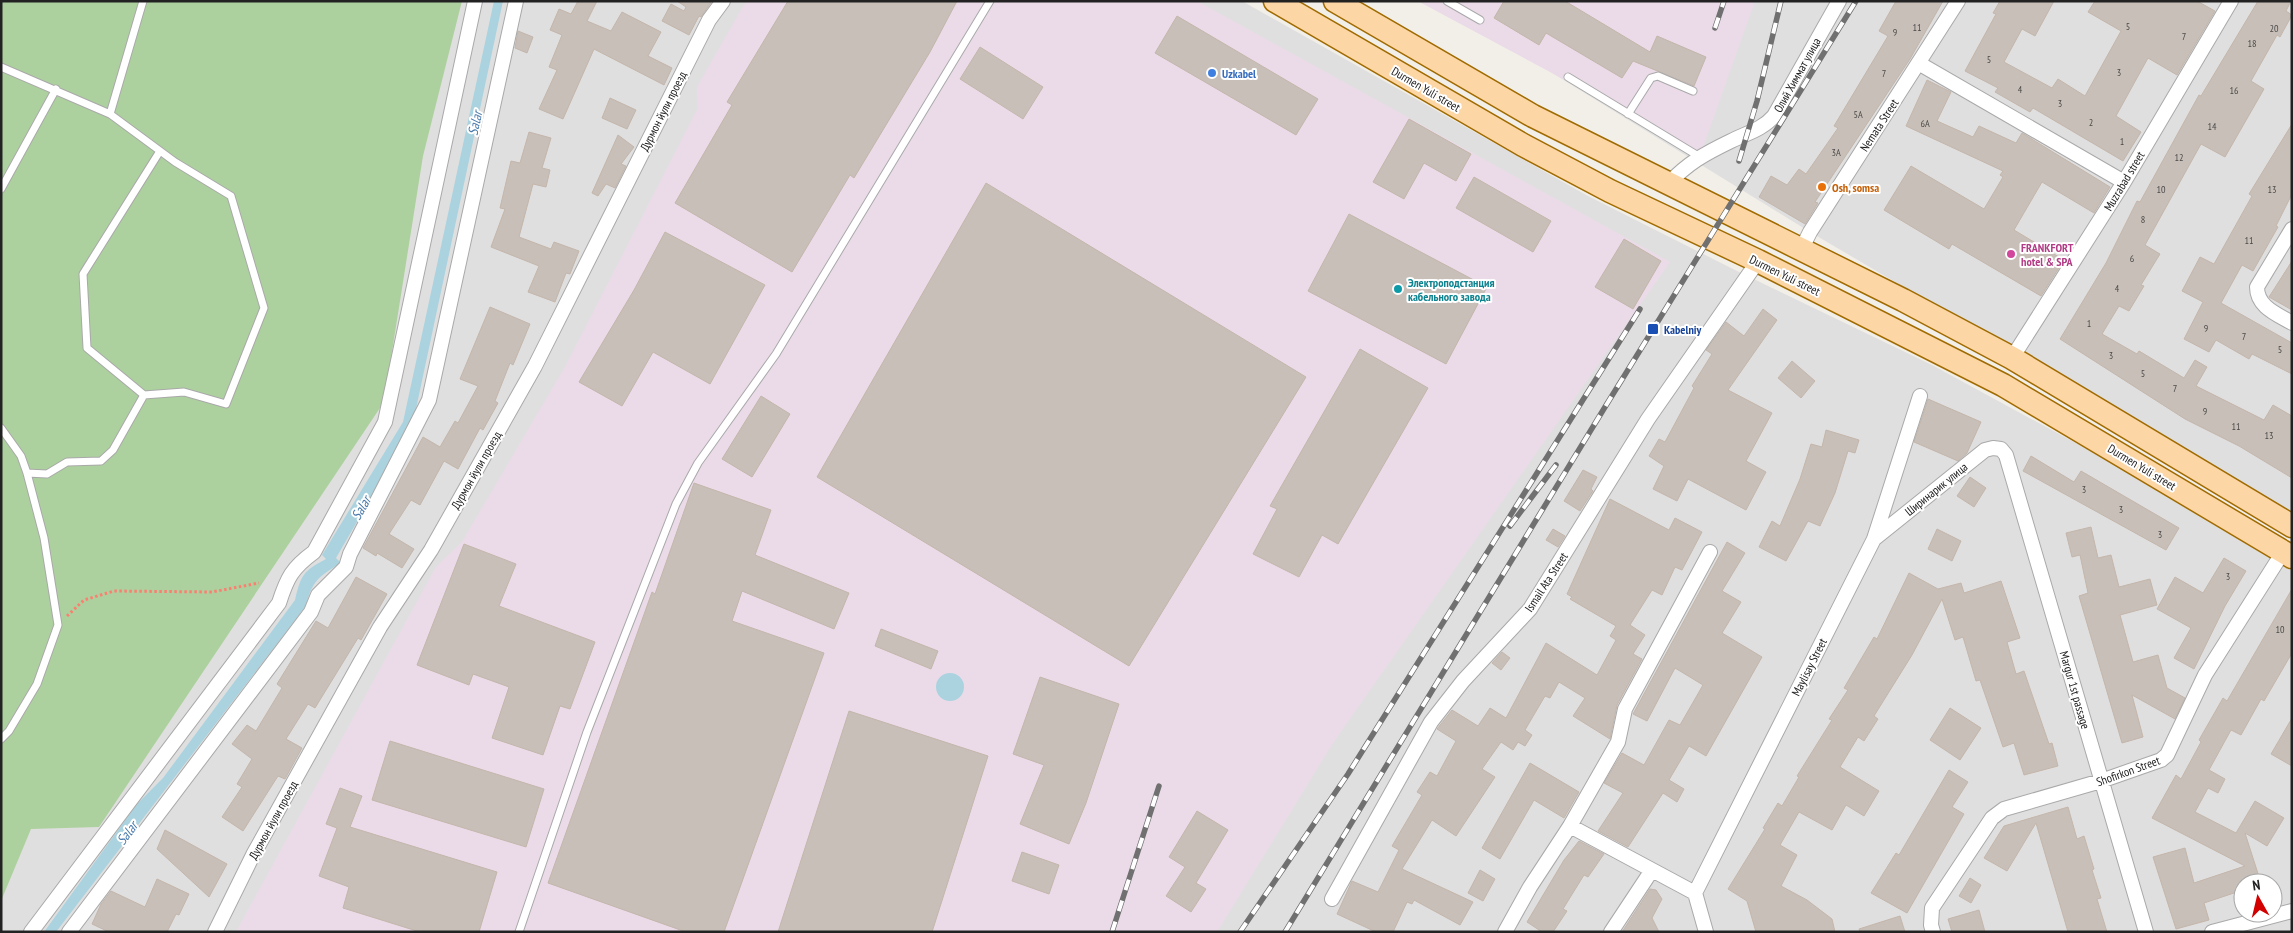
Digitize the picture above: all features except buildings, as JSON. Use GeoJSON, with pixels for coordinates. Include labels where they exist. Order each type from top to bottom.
{"type":"FeatureCollection","features":[{"type":"Feature","properties":{"kind":"main road","name":"Durmen Yuli street"},"geometry":{"type":"LineString","coordinates":[[1275,1],[1523,145],[1610,191],[1758,261],[2003,385],[2289,534]]}},
{"type":"Feature","properties":{"kind":"main road"},"geometry":{"type":"LineString","coordinates":[[1335,1],[1533,116],[2012,358],[2289,534]]}},
{"type":"Feature","properties":{"kind":"street"},"geometry":{"type":"LineString","coordinates":[[31,932],[279,603],[286,582],[295,566],[314,552],[386,422],[475,1]]}},
{"type":"Feature","properties":{"kind":"street"},"geometry":{"type":"LineString","coordinates":[[69,932],[311,612],[318,595],[346,567],[350,554],[429,400],[516,1]]}},
{"type":"Feature","properties":{"kind":"street","name":"Дурмон йули проезд"},"geometry":{"type":"LineString","coordinates":[[215,932],[253,855],[380,627],[431,550],[535,366],[709,20],[723,1]]}},
{"type":"Feature","properties":{"kind":"street","name":"Олий Химмат улица"},"geometry":{"type":"LineString","coordinates":[[1668,184],[1686,165],[1766,125],[1774,116],[1839,1]]}},
{"type":"Feature","properties":{"kind":"street","name":"Nemata Street"},"geometry":{"type":"LineString","coordinates":[[1801,250],[1810,232],[1920,64],[1958,1]]}},
{"type":"Feature","properties":{"kind":"street","name":"Muzrabad street"},"geometry":{"type":"LineString","coordinates":[[2012,358],[2124,182],[2232,1]]}},
{"type":"Feature","properties":{"kind":"street"},"geometry":{"type":"LineString","coordinates":[[1920,64],[2124,182]]}},
{"type":"Feature","properties":{"kind":"street"},"geometry":{"type":"LineString","coordinates":[[2292,230],[2257,287],[2257,297],[2263,305],[2292,323]]}},
{"type":"Feature","properties":{"kind":"street","name":"Ismail Ata Street"},"geometry":{"type":"LineString","coordinates":[[1332,899],[1431,722],[1463,681],[1530,609],[1648,419],[1758,261]]}},
{"type":"Feature","properties":{"kind":"street","name":"Maylisay Street"},"geometry":{"type":"LineString","coordinates":[[1695,893],[1874,538],[1920,396]]}},
{"type":"Feature","properties":{"kind":"street","name":"Ширинарик улица"},"geometry":{"type":"LineString","coordinates":[[1874,538],[1985,450],[1993,448],[2002,449]]}},
{"type":"Feature","properties":{"kind":"street","name":"Margur 1st passage"},"geometry":{"type":"LineString","coordinates":[[2002,449],[2006,455],[2146,932]]}},
{"type":"Feature","properties":{"kind":"street","name":"Shofirkon Street"},"geometry":{"type":"LineString","coordinates":[[1933,932],[1931,925],[1932,908],[1992,818],[2004,809],[2014,805],[2102,781],[2161,760],[2167,755],[2205,675],[2289,534]]}},
{"type":"Feature","properties":{"kind":"street"},"geometry":{"type":"LineString","coordinates":[[1505,932],[1530,886],[1570,826],[1618,742],[1625,709],[1710,552]]}},
{"type":"Feature","properties":{"kind":"street"},"geometry":{"type":"LineString","coordinates":[[1570,826],[1695,893],[1706,932]]}},
{"type":"Feature","properties":{"kind":"street"},"geometry":{"type":"LineString","coordinates":[[1611,932],[1652,870]]}},
{"type":"Feature","properties":{"kind":"street"},"geometry":{"type":"LineString","coordinates":[[2212,932],[2292,911]]}},
{"type":"Feature","properties":{"kind":"lane"},"geometry":{"type":"LineString","coordinates":[[110,114],[143,1]]}},
{"type":"Feature","properties":{"kind":"lane"},"geometry":{"type":"LineString","coordinates":[[519,932],[587,732],[676,504],[698,463],[776,354],[990,1]]}},
{"type":"Feature","properties":{"kind":"lane"},"geometry":{"type":"LineString","coordinates":[[1447,1],[1480,20]]}},
{"type":"Feature","properties":{"kind":"lane"},"geometry":{"type":"LineString","coordinates":[[1,67],[56,89],[110,114],[160,151],[231,196],[264,308],[226,404],[184,392],[144,395],[87,348],[83,274],[160,151]]}},
{"type":"Feature","properties":{"kind":"lane"},"geometry":{"type":"LineString","coordinates":[[1628,114],[1651,78],[1658,76],[1693,91]]}},
{"type":"Feature","properties":{"kind":"lane"},"geometry":{"type":"LineString","coordinates":[[1568,77],[1700,157]]}},
{"type":"Feature","properties":{"kind":"lane"},"geometry":{"type":"LineString","coordinates":[[1,188],[56,89]]}},
{"type":"Feature","properties":{"kind":"lane"},"geometry":{"type":"LineString","coordinates":[[27,473],[47,474],[67,462],[101,461],[113,450],[144,395]]}},
{"type":"Feature","properties":{"kind":"lane"},"geometry":{"type":"LineString","coordinates":[[1,428],[21,456],[27,473],[44,538],[58,625],[37,684],[9,731],[1,740]]}},
{"type":"Feature","properties":{"kind":"path"},"geometry":{"type":"LineString","coordinates":[[58,625],[84,600],[114,591],[212,592],[259,583]]}},
{"type":"Feature","properties":{"kind":"shaded area"},"geometry":{"type":"Polygon","coordinates":[[[1,1],[1242,1],[1588,196],[1735,270],[1932,365],[2118,466],[2292,571],[2292,932],[1,932],[1,1]]]}},
{"type":"Feature","properties":{"kind":"shaded area"},"geometry":{"type":"Polygon","coordinates":[[[750,1],[1197,1],[1670,262],[1333,743],[1217,932],[236,932],[436,567],[462,542],[565,367],[698,108],[697,87],[744,5],[750,1]]]}},
{"type":"Feature","properties":{"kind":"shaded area"},"geometry":{"type":"Polygon","coordinates":[[[1418,1],[2292,1],[2292,515],[1810,232],[1549,71],[1418,1]]]}},
{"type":"Feature","properties":{"kind":"shaded area"},"geometry":{"type":"Polygon","coordinates":[[[1418,1],[1755,1],[1701,153],[1418,1]]]}},
{"type":"Feature","properties":{"kind":"green space"},"geometry":{"type":"Polygon","coordinates":[[[1,1],[462,1],[423,156],[384,402],[99,827],[31,829],[1,901],[1,1]]]}},
{"type":"Feature","properties":{"kind":"water","name":"Salar"},"geometry":{"type":"Polygon","coordinates":[[[494,1],[503,1],[413,423],[407,436],[336,558],[341,563],[317,580],[306,606],[56,932],[44,932],[137,804],[163,778],[295,600],[304,575],[312,567],[326,559],[322,555],[403,422],[494,1]]]}},
{"type":"Feature","properties":{"kind":"water"},"geometry":{"type":"Polygon","coordinates":[[[950,673],[960,677],[964,687],[960,697],[950,701],[940,697],[936,687],[940,677],[950,673]]]}},
{"type":"Feature","properties":{"kind":"railway"},"geometry":{"type":"LineString","coordinates":[[1715,28],[1724,1]]}},
{"type":"Feature","properties":{"kind":"railway"},"geometry":{"type":"LineString","coordinates":[[1739,161],[1757,101],[1781,1]]}},
{"type":"Feature","properties":{"kind":"railway"},"geometry":{"type":"LineString","coordinates":[[1285,932],[1605,407],[1856,1]]}},
{"type":"Feature","properties":{"kind":"railway"},"geometry":{"type":"LineString","coordinates":[[1240,932],[1348,774],[1640,309]]}},
{"type":"Feature","properties":{"kind":"railway"},"geometry":{"type":"LineString","coordinates":[[1510,526],[1556,465]]}},
{"type":"Feature","properties":{"kind":"railway"},"geometry":{"type":"LineString","coordinates":[[1112,932],[1159,786]]}},
{"type":"Feature","properties":{"kind":"place","name":"Uzkabel"},"geometry":{"type":"Point","coordinates":[1212,73]}},
{"type":"Feature","properties":{"kind":"place","name":"Osh, somsa"},"geometry":{"type":"Point","coordinates":[1822,187]}},
{"type":"Feature","properties":{"kind":"place","name":"FRANKFORT hotel & SPA"},"geometry":{"type":"Point","coordinates":[2011,254]}},
{"type":"Feature","properties":{"kind":"place","name":"Электроподстанция кабельного завода"},"geometry":{"type":"Point","coordinates":[1398,289]}},
{"type":"Feature","properties":{"kind":"place","name":"Kabelniy"},"geometry":{"type":"Point","coordinates":[1653,329]}}]}
